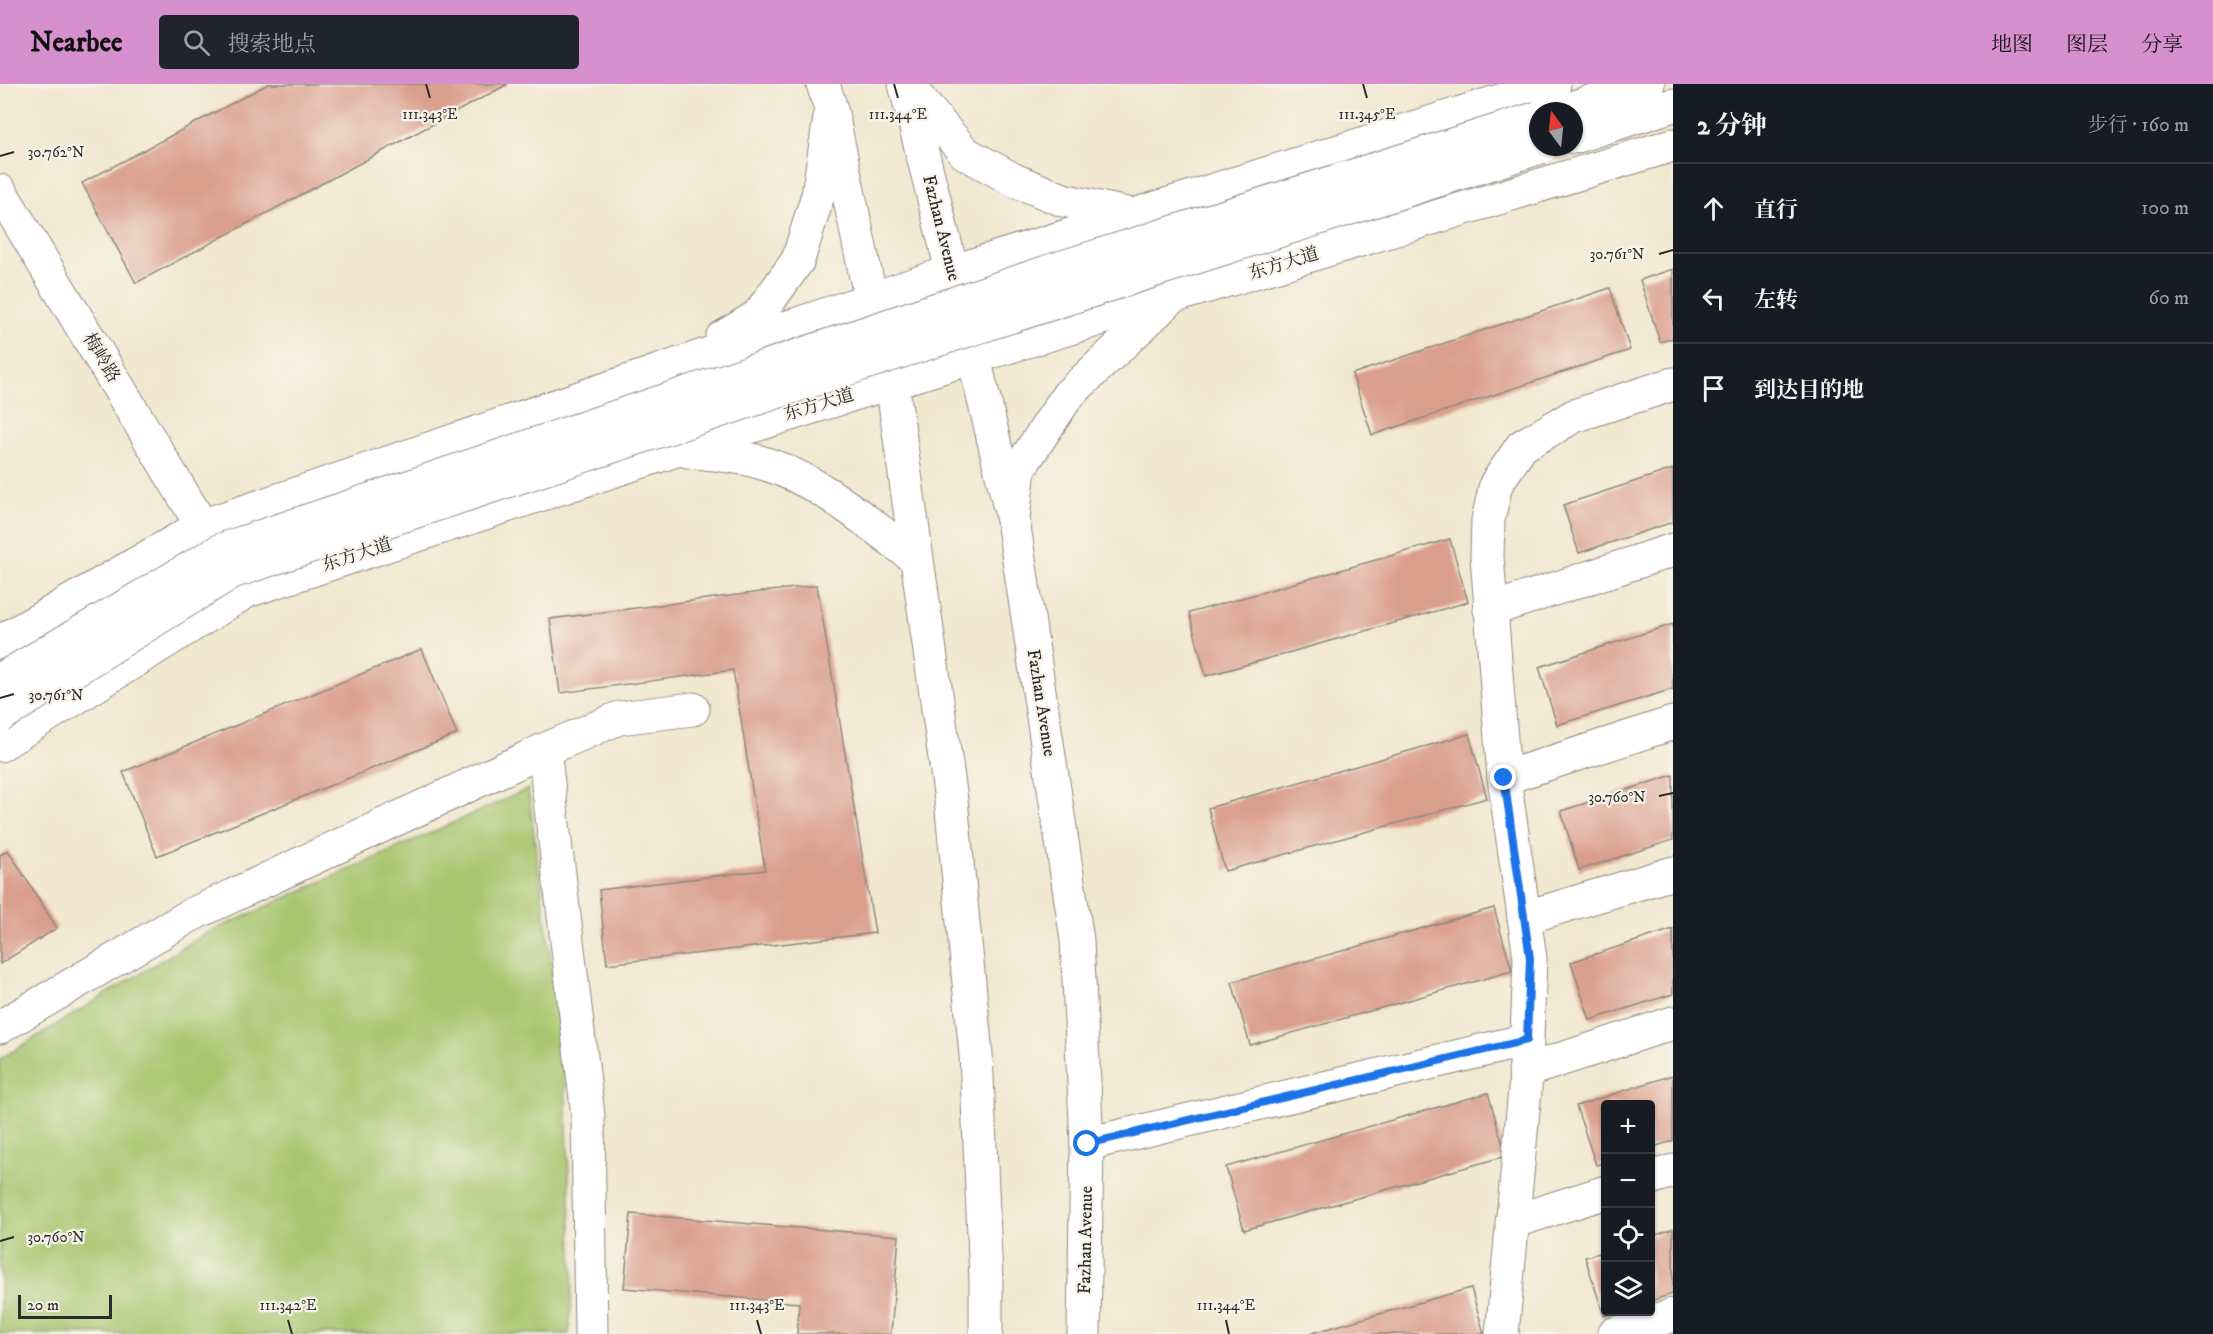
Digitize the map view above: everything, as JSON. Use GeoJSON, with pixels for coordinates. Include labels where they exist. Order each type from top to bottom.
{"type":"FeatureCollection","features":[{"type":"Feature","properties":{"kind":"main road"},"geometry":{"type":"LineString","coordinates":[[905,84],[966,153],[1014,180],[1063,200],[1134,216]]}},
{"type":"Feature","properties":{"kind":"main road","name":"Fazhan Avenue"},"geometry":{"type":"LineString","coordinates":[[905,84],[1013,520],[1077,940],[1087,1144],[1084,1334]]}},
{"type":"Feature","properties":{"kind":"main road"},"geometry":{"type":"LineString","coordinates":[[0,642],[202,526],[951,272],[1554,84]]}},
{"type":"Feature","properties":{"kind":"main road"},"geometry":{"type":"LineString","coordinates":[[1583,104],[1648,84]]}},
{"type":"Feature","properties":{"kind":"main road"},"geometry":{"type":"LineString","coordinates":[[827,97],[871,300],[892,382],[951,801],[976,1054],[986,1280],[986,1334]]}},
{"type":"Feature","properties":{"kind":"main road"},"geometry":{"type":"LineString","coordinates":[[676,365],[758,316],[798,260],[818,195],[827,97]]}},
{"type":"Feature","properties":{"kind":"main road"},"geometry":{"type":"LineString","coordinates":[[1583,134],[1673,105]]}},
{"type":"Feature","properties":{"kind":"main road"},"geometry":{"type":"LineString","coordinates":[[0,680],[221,550],[1053,270],[1529,121]]}},
{"type":"Feature","properties":{"kind":"main road","name":"东方大道"},"geometry":{"type":"LineString","coordinates":[[0,745],[247,591],[676,450],[892,382],[1673,146]]}},
{"type":"Feature","properties":{"kind":"main road"},"geometry":{"type":"LineString","coordinates":[[0,716],[232,572],[826,376],[1529,151]]}},
{"type":"Feature","properties":{"kind":"main road","name":"梅岭路"},"geometry":{"type":"LineString","coordinates":[[0,191],[202,526]]}},
{"type":"Feature","properties":{"kind":"main road"},"geometry":{"type":"LineString","coordinates":[[1013,520],[1019,469],[1068,395],[1171,299]]}},
{"type":"Feature","properties":{"kind":"main road"},"geometry":{"type":"LineString","coordinates":[[1502,1334],[1526,1056],[1530,958],[1504,778],[1490,610],[1488,520],[1496,484],[1522,446],[1574,416],[1673,384]]}},
{"type":"Feature","properties":{"kind":"main road"},"geometry":{"type":"LineString","coordinates":[[676,450],[755,460],[805,479],[845,504],[916,559]]}},
{"type":"Feature","properties":{"kind":"main road"},"geometry":{"type":"LineString","coordinates":[[1490,610],[1673,550]]}},
{"type":"Feature","properties":{"kind":"main road"},"geometry":{"type":"LineString","coordinates":[[0,1027],[191,915],[544,750],[619,718],[693,709]]}},
{"type":"Feature","properties":{"kind":"main road"},"geometry":{"type":"LineString","coordinates":[[1504,778],[1673,723]]}},
{"type":"Feature","properties":{"kind":"main road"},"geometry":{"type":"LineString","coordinates":[[544,750],[588,1115],[591,1334]]}},
{"type":"Feature","properties":{"kind":"main road"},"geometry":{"type":"LineString","coordinates":[[1524,918],[1673,873]]}},
{"type":"Feature","properties":{"kind":"main road"},"geometry":{"type":"LineString","coordinates":[[1087,1144],[1526,1056],[1673,1023]]}},
{"type":"Feature","properties":{"kind":"main road"},"geometry":{"type":"LineString","coordinates":[[1655,1176],[1673,1170]]}},
{"type":"Feature","properties":{"kind":"main road"},"geometry":{"type":"LineString","coordinates":[[1512,1222],[1601,1193]]}},
{"type":"Feature","properties":{"kind":"main road"},"geometry":{"type":"LineString","coordinates":[[1614,1334],[1673,1315]]}},
{"type":"Feature","properties":{"kind":"green space"},"geometry":{"type":"Polygon","coordinates":[[[528,789],[564,1057],[573,1272],[569,1334],[0,1334],[0,1059],[205,934],[528,789]]]}},
{"type":"Feature","properties":{"kind":"building"},"geometry":{"type":"Polygon","coordinates":[[[268,84],[508,84],[136,283],[82,183],[268,84]]]}},
{"type":"Feature","properties":{"kind":"building"},"geometry":{"type":"Polygon","coordinates":[[[1673,269],[1673,338],[1660,342],[1640,280],[1673,269]]]}},
{"type":"Feature","properties":{"kind":"building"},"geometry":{"type":"Polygon","coordinates":[[[1610,288],[1630,350],[1372,435],[1352,374],[1610,288]]]}},
{"type":"Feature","properties":{"kind":"building"},"geometry":{"type":"Polygon","coordinates":[[[1673,469],[1673,522],[1579,553],[1563,505],[1673,469]]]}},
{"type":"Feature","properties":{"kind":"building"},"geometry":{"type":"Polygon","coordinates":[[[1450,539],[1468,602],[1206,676],[1189,613],[1450,539]]]}},
{"type":"Feature","properties":{"kind":"building"},"geometry":{"type":"Polygon","coordinates":[[[817,585],[875,933],[607,964],[599,890],[765,870],[733,670],[560,693],[550,619],[817,585]]]}},
{"type":"Feature","properties":{"kind":"building"},"geometry":{"type":"Polygon","coordinates":[[[1673,624],[1673,689],[1557,725],[1539,667],[1673,624]]]}},
{"type":"Feature","properties":{"kind":"building"},"geometry":{"type":"Polygon","coordinates":[[[422,649],[457,734],[157,856],[123,772],[422,649]]]}},
{"type":"Feature","properties":{"kind":"building"},"geometry":{"type":"Polygon","coordinates":[[[1469,734],[1487,798],[1225,871],[1208,808],[1469,734]]]}},
{"type":"Feature","properties":{"kind":"building"},"geometry":{"type":"Polygon","coordinates":[[[1673,775],[1673,840],[1579,870],[1561,811],[1673,775]]]}},
{"type":"Feature","properties":{"kind":"building"},"geometry":{"type":"Polygon","coordinates":[[[8,850],[57,928],[0,964],[0,855],[8,850]]]}},
{"type":"Feature","properties":{"kind":"building"},"geometry":{"type":"Polygon","coordinates":[[[1494,908],[1512,971],[1250,1045],[1232,982],[1494,908]]]}},
{"type":"Feature","properties":{"kind":"building"},"geometry":{"type":"Polygon","coordinates":[[[1673,929],[1673,994],[1590,1020],[1571,962],[1673,929]]]}},
{"type":"Feature","properties":{"kind":"building"},"geometry":{"type":"Polygon","coordinates":[[[1673,1075],[1673,1141],[1655,1146],[1655,1100],[1601,1100],[1601,1164],[1596,1165],[1576,1106],[1673,1075]]]}},
{"type":"Feature","properties":{"kind":"building"},"geometry":{"type":"Polygon","coordinates":[[[1488,1093],[1506,1156],[1244,1230],[1226,1167],[1488,1093]]]}},
{"type":"Feature","properties":{"kind":"building"},"geometry":{"type":"Polygon","coordinates":[[[631,1214],[899,1236],[891,1334],[797,1334],[799,1303],[624,1288],[631,1214]]]}},
{"type":"Feature","properties":{"kind":"building"},"geometry":{"type":"Polygon","coordinates":[[[1673,1229],[1673,1294],[1655,1299],[1655,1262],[1655,1235],[1673,1229]]]}},
{"type":"Feature","properties":{"kind":"building"},"geometry":{"type":"Polygon","coordinates":[[[1601,1252],[1601,1307],[1585,1257],[1601,1252]]]}},
{"type":"Feature","properties":{"kind":"building"},"geometry":{"type":"Polygon","coordinates":[[[1471,1288],[1484,1334],[1312,1334],[1312,1333],[1471,1288]]]}},
{"type":"Feature","properties":{"kind":"route"},"geometry":{"type":"LineString","coordinates":[[1087,1144],[1527,1040],[1530,958],[1504,778]]}}]}
